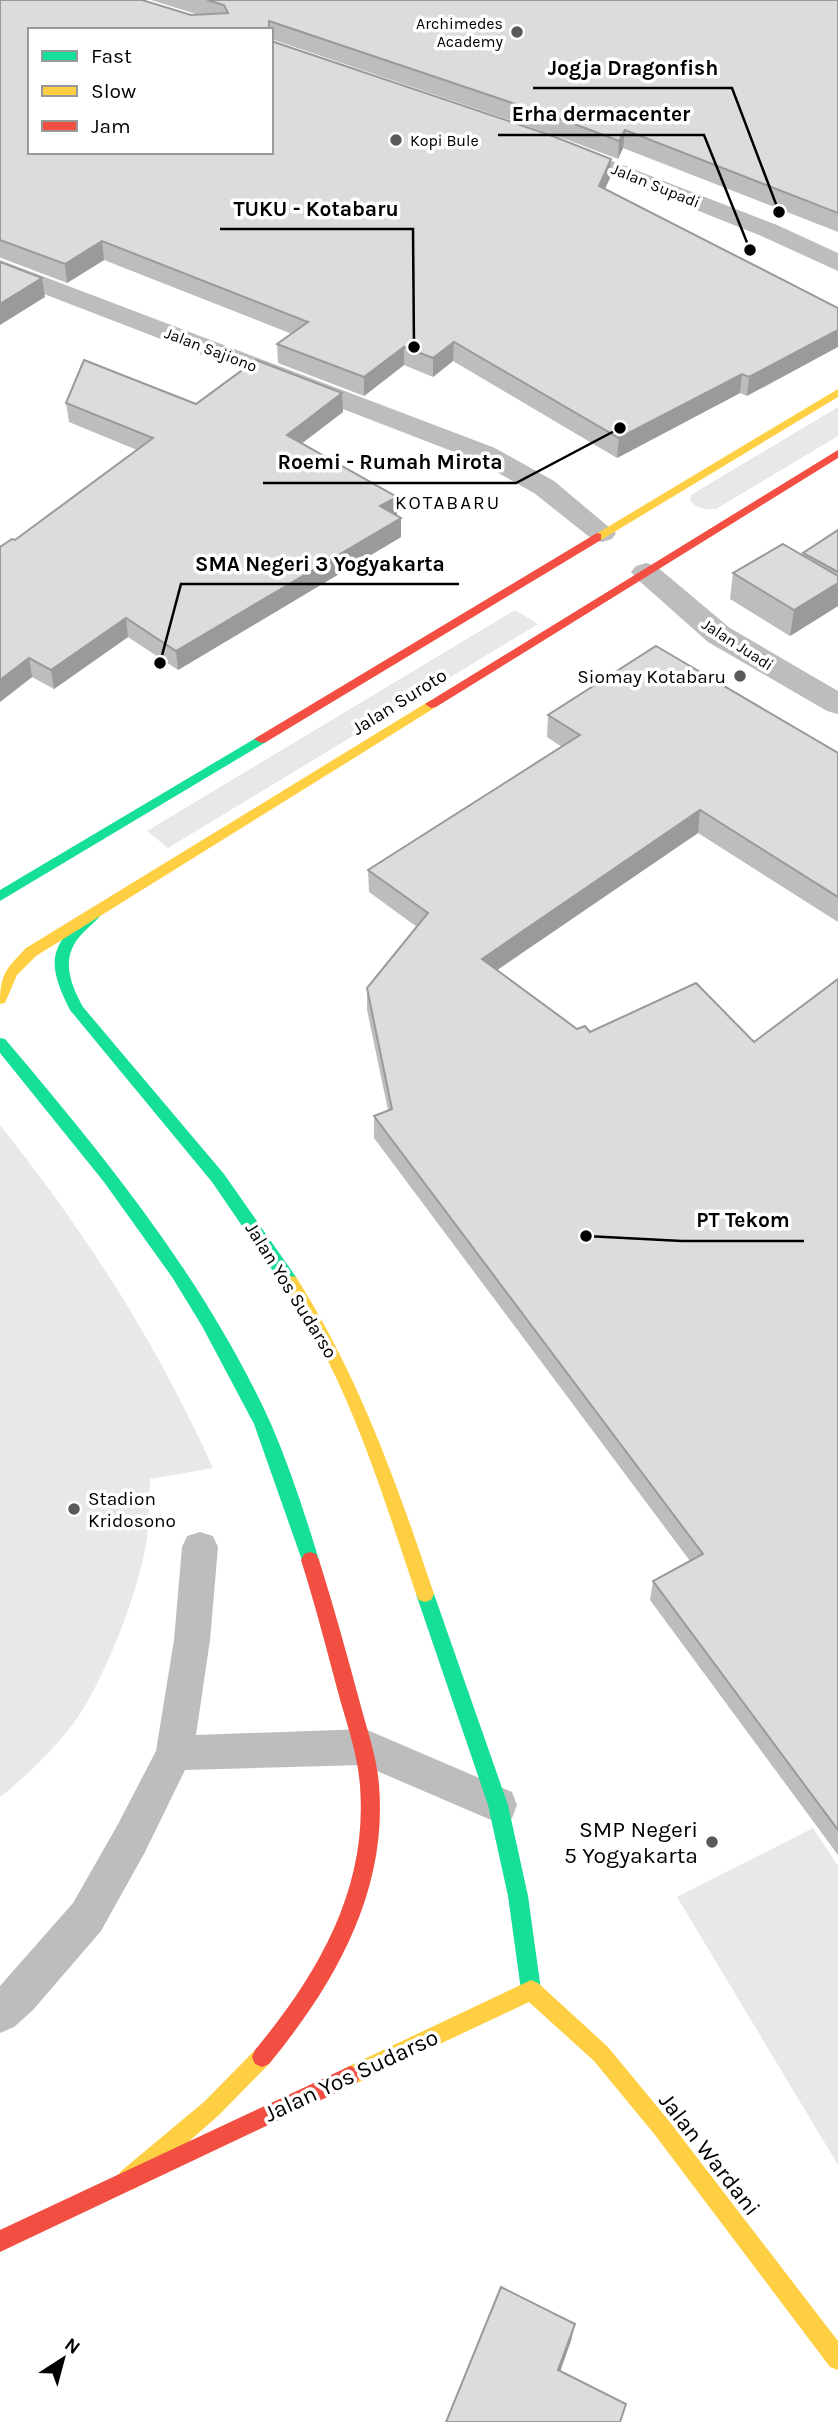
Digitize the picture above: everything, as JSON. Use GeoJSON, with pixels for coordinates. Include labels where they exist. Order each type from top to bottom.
{"type":"FeatureCollection","features":[{"type":"Feature","properties":{"kind":"main road","name":"Jalan Suroto"},"geometry":{"type":"LineString","coordinates":[[0,999],[1,987],[19,962],[624,553],[838,392]]}},
{"type":"Feature","properties":{"kind":"main road","name":"Jalan Suroto"},"geometry":{"type":"LineString","coordinates":[[0,896],[624,553],[838,453]]}},
{"type":"Feature","properties":{"kind":"main road"},"geometry":{"type":"LineString","coordinates":[[0,879],[43,871]]}},
{"type":"Feature","properties":{"kind":"main road","name":"Jalan Yos Sudarso"},"geometry":{"type":"LineString","coordinates":[[0,2241],[531,1990],[518,1896],[498,1805],[388,1485],[332,1352],[299,1295],[233,1199],[166,1113],[77,1010],[62,982],[59,957],[62,945],[69,935],[97,911]]}},
{"type":"Feature","properties":{"kind":"main road"},"geometry":{"type":"LineString","coordinates":[[1,1035],[15,1060],[119,1187],[170,1261],[224,1351],[261,1424],[302,1531],[355,1721],[365,1747],[371,1804],[370,1838],[360,1897],[344,1938],[320,1982],[285,2034],[240,2083],[193,2127],[128,2180]]}},
{"type":"Feature","properties":{"kind":"main road","name":"Jalan Wardani"},"geometry":{"type":"LineString","coordinates":[[531,1990],[601,2054],[662,2128],[838,2359]]}},
{"type":"Feature","properties":{"kind":"street","name":"Jalan Supadi"},"geometry":{"type":"LineString","coordinates":[[535,138],[768,230],[838,263]]}},
{"type":"Feature","properties":{"kind":"street","name":"Jalan Sajiono"},"geometry":{"type":"LineString","coordinates":[[0,268],[485,454],[544,487],[624,553]]}},
{"type":"Feature","properties":{"kind":"street","name":"Jalan Juadi"},"geometry":{"type":"LineString","coordinates":[[624,553],[719,635],[838,704]]}},
{"type":"Feature","properties":{"kind":"lane"},"geometry":{"type":"LineString","coordinates":[[0,2013],[19,1996],[87,1917],[131,1839],[174,1753],[192,1640],[200,1548]]}},
{"type":"Feature","properties":{"kind":"lane"},"geometry":{"type":"LineString","coordinates":[[174,1753],[365,1747],[498,1805]]}},
{"type":"Feature","properties":{"kind":"shaded area"},"geometry":{"type":"Polygon","coordinates":[[[838,407],[838,436],[716,509],[702,508],[690,501],[691,495],[838,407]]]}},
{"type":"Feature","properties":{"kind":"shaded area"},"geometry":{"type":"Polygon","coordinates":[[[515,610],[538,624],[168,848],[147,831],[515,610]]]}},
{"type":"Feature","properties":{"kind":"shaded area","name":"Stadion Kridosono"},"geometry":{"type":"Polygon","coordinates":[[[0,1125],[62,1206],[117,1290],[168,1376],[213,1468],[150,1479],[148,1531],[143,1559],[130,1606],[111,1654],[78,1717],[62,1738],[0,1797],[0,1125]]]}},
{"type":"Feature","properties":{"kind":"shaded area"},"geometry":{"type":"Polygon","coordinates":[[[813,1828],[838,1866],[838,2165],[677,1897],[813,1828]]]}},
{"type":"Feature","properties":{"kind":"building"},"geometry":{"type":"Polygon","coordinates":[[[0,0],[142,0],[191,15],[228,13],[224,5],[207,0],[838,0],[838,213],[625,130],[619,141],[269,21],[269,28],[28,28],[28,154],[273,154],[273,42],[550,135],[611,159],[599,186],[838,308],[838,330],[749,377],[742,374],[619,438],[454,342],[433,358],[404,347],[364,377],[277,344],[308,322],[102,241],[65,264],[0,240],[0,0]]]}},
{"type":"Feature","properties":{"kind":"building"},"geometry":{"type":"Polygon","coordinates":[[[0,262],[42,278],[0,304],[0,262]]]}},
{"type":"Feature","properties":{"kind":"building"},"geometry":{"type":"Polygon","coordinates":[[[84,360],[196,404],[256,360],[342,393],[287,435],[397,497],[380,506],[401,518],[176,651],[126,618],[51,670],[29,658],[0,680],[0,547],[12,539],[15,540],[153,438],[66,403],[84,360]]]}},
{"type":"Feature","properties":{"kind":"building"},"geometry":{"type":"Polygon","coordinates":[[[838,530],[838,572],[803,553],[838,530]]]}},
{"type":"Feature","properties":{"kind":"building"},"geometry":{"type":"Polygon","coordinates":[[[783,544],[838,576],[838,583],[794,610],[733,573],[783,544]]]}},
{"type":"Feature","properties":{"kind":"building"},"geometry":{"type":"Polygon","coordinates":[[[656,646],[838,753],[838,897],[700,810],[482,959],[577,1029],[585,1026],[590,1032],[696,983],[754,1042],[838,979],[838,1830],[653,1581],[703,1554],[374,1116],[392,1109],[367,988],[428,913],[368,870],[580,735],[548,715],[656,646]]]}},
{"type":"Feature","properties":{"kind":"building"},"geometry":{"type":"Polygon","coordinates":[[[501,2287],[575,2324],[558,2370],[626,2404],[620,2422],[446,2422],[501,2287]]]}},
{"type":"Feature","properties":{"kind":"traffic: fast"},"geometry":{"type":"LineString","coordinates":[[0,896],[261,739]]}},
{"type":"Feature","properties":{"kind":"traffic: fast"},"geometry":{"type":"LineString","coordinates":[[97,911],[73,935],[62,956],[61,967],[68,993],[77,1010],[218,1178],[290,1282]]}},
{"type":"Feature","properties":{"kind":"traffic: fast"},"geometry":{"type":"LineString","coordinates":[[0,1043],[74,1132],[145,1224],[208,1321],[262,1424],[276,1457],[310,1560]]}},
{"type":"Feature","properties":{"kind":"traffic: fast"},"geometry":{"type":"LineString","coordinates":[[425,1594],[498,1805],[518,1896],[531,1990]]}},
{"type":"Feature","properties":{"kind":"traffic: slow"},"geometry":{"type":"LineString","coordinates":[[597,537],[838,392]]}},
{"type":"Feature","properties":{"kind":"traffic: slow"},"geometry":{"type":"LineString","coordinates":[[0,999],[11,973],[31,952],[431,704]]}},
{"type":"Feature","properties":{"kind":"traffic: slow"},"geometry":{"type":"LineString","coordinates":[[290,1282],[313,1318],[351,1393],[383,1473],[425,1594]]}},
{"type":"Feature","properties":{"kind":"traffic: slow"},"geometry":{"type":"LineString","coordinates":[[531,1990],[601,2054],[662,2128],[838,2359]]}},
{"type":"Feature","properties":{"kind":"traffic: slow"},"geometry":{"type":"LineString","coordinates":[[350,2076],[531,1990]]}},
{"type":"Feature","properties":{"kind":"traffic: slow"},"geometry":{"type":"LineString","coordinates":[[128,2180],[212,2108],[262,2057]]}},
{"type":"Feature","properties":{"kind":"traffic: jam"},"geometry":{"type":"LineString","coordinates":[[431,704],[838,453]]}},
{"type":"Feature","properties":{"kind":"traffic: jam"},"geometry":{"type":"LineString","coordinates":[[261,739],[597,537]]}},
{"type":"Feature","properties":{"kind":"traffic: jam"},"geometry":{"type":"LineString","coordinates":[[262,2057],[308,1998],[344,1933],[357,1899],[366,1863],[370,1826],[370,1787],[364,1752],[310,1560]]}},
{"type":"Feature","properties":{"kind":"traffic: jam"},"geometry":{"type":"LineString","coordinates":[[0,2241],[350,2076]]}},
{"type":"Feature","properties":{"kind":"place","name":"Archimedes Academy"},"geometry":{"type":"Point","coordinates":[517,32]}},
{"type":"Feature","properties":{"kind":"place","name":"Kopi Bule"},"geometry":{"type":"Point","coordinates":[396,140]}},
{"type":"Feature","properties":{"kind":"place","name":"Jogja Dragonfish"},"geometry":{"type":"Point","coordinates":[779,212]}},
{"type":"Feature","properties":{"kind":"place","name":"Erha dermacenter"},"geometry":{"type":"Point","coordinates":[750,250]}},
{"type":"Feature","properties":{"kind":"place","name":"TUKU - Kotabaru"},"geometry":{"type":"Point","coordinates":[414,347]}},
{"type":"Feature","properties":{"kind":"place","name":"Roemi - Rumah Mirota"},"geometry":{"type":"Point","coordinates":[620,428]}},
{"type":"Feature","properties":{"kind":"place","name":"SMA Negeri 3 Yogyakarta"},"geometry":{"type":"Point","coordinates":[160,663]}},
{"type":"Feature","properties":{"kind":"place","name":"Siomay Kotabaru"},"geometry":{"type":"Point","coordinates":[740,676]}},
{"type":"Feature","properties":{"kind":"place","name":"PT Tekom"},"geometry":{"type":"Point","coordinates":[586,1236]}},
{"type":"Feature","properties":{"kind":"place","name":"Stadion Kridosono"},"geometry":{"type":"Point","coordinates":[74,1509]}},
{"type":"Feature","properties":{"kind":"place","name":"SMP Negeri 5 Yogyakarta"},"geometry":{"type":"Point","coordinates":[712,1842]}},
{"type":"Feature","properties":{"kind":"district","name":"KOTABARU"},"geometry":{"type":"Point","coordinates":[448,502]}}]}
